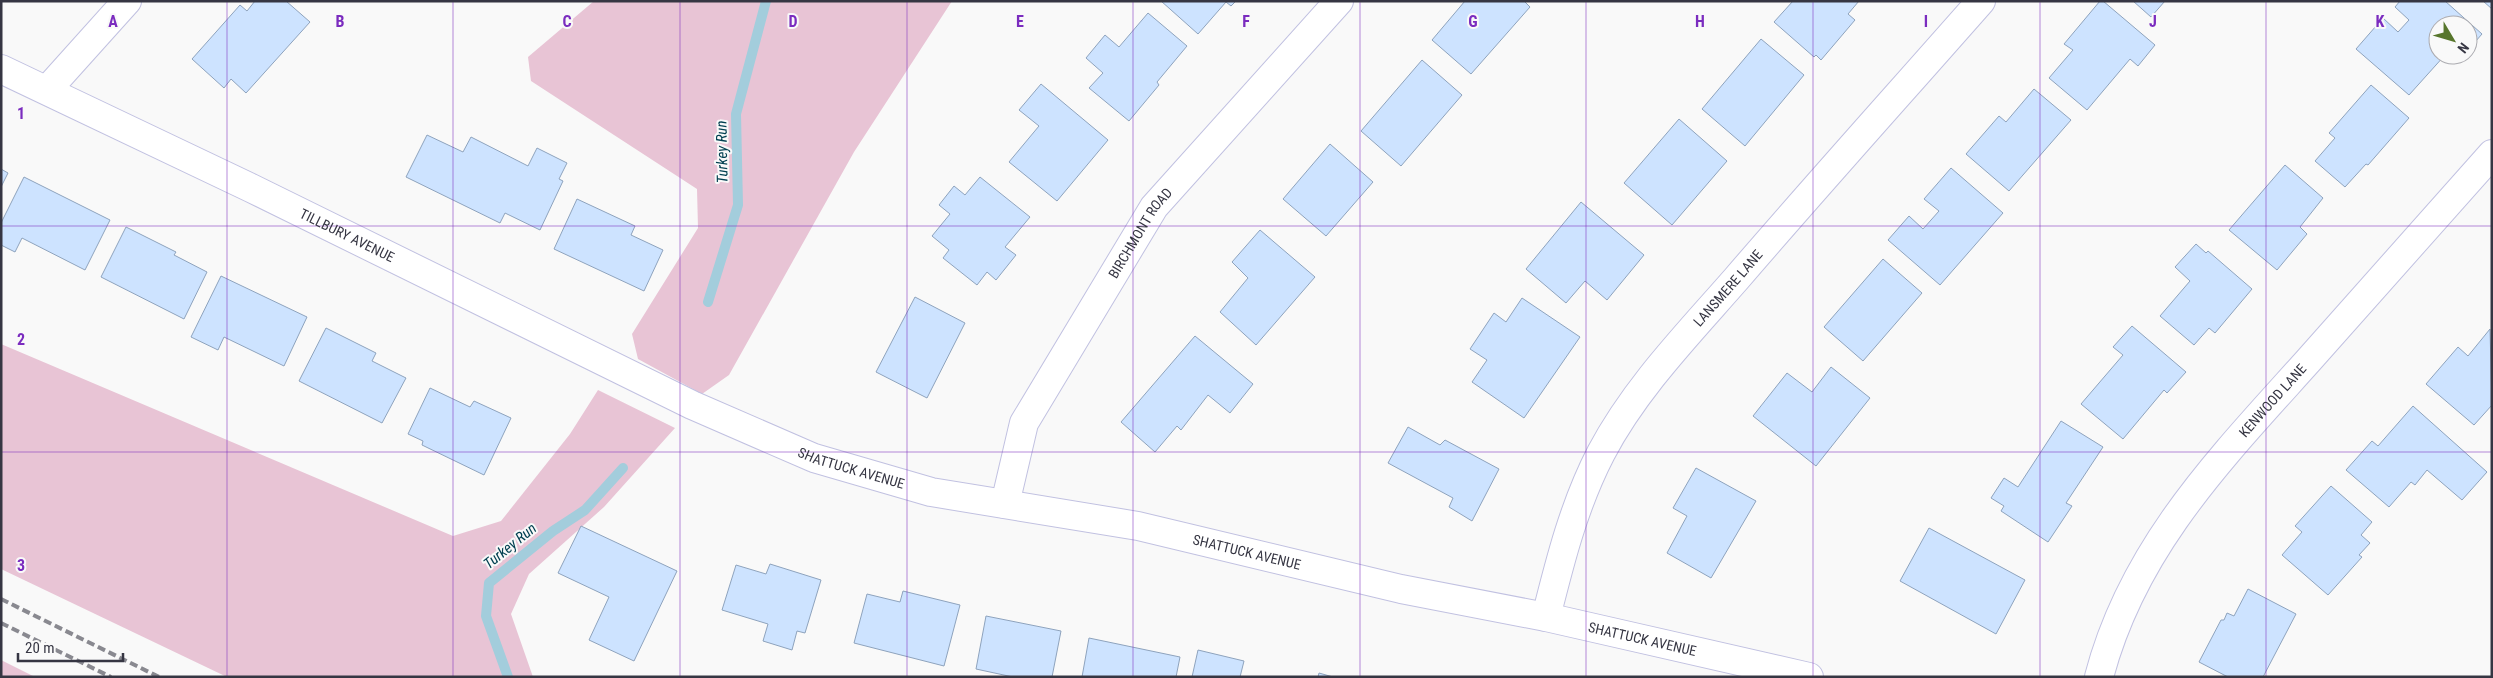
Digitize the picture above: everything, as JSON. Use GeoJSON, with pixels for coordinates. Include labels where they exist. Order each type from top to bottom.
{"type":"FeatureCollection","features":[{"type":"Feature","properties":{"kind":"street"},"geometry":{"type":"LineString","coordinates":[[48,90],[127,1]]}},
{"type":"Feature","properties":{"kind":"street","name":"BIRCHMONT ROAD"},"geometry":{"type":"LineString","coordinates":[[1005,504],[1024,423],[1154,207],[1339,1]]}},
{"type":"Feature","properties":{"kind":"street","name":"LANSMERE LANE"},"geometry":{"type":"LineString","coordinates":[[1546,617],[1566,539],[1582,495],[1601,453],[1630,406],[1662,364],[1981,1]]}},
{"type":"Feature","properties":{"kind":"street","name":"TILLBURY AVENUE"},"geometry":{"type":"LineString","coordinates":[[1,69],[251,188],[692,405]]}},
{"type":"Feature","properties":{"kind":"street","name":"KENWOOD LANE"},"geometry":{"type":"LineString","coordinates":[[2099,677],[2129,594],[2147,558],[2168,526],[2216,465],[2492,154]]}},
{"type":"Feature","properties":{"kind":"street","name":"SHATTUCK AVENUE"},"geometry":{"type":"LineString","coordinates":[[692,405],[814,458],[931,492],[1138,526],[1401,589],[1546,617],[1810,677]]}},
{"type":"Feature","properties":{"kind":"shaded area"},"geometry":{"type":"Polygon","coordinates":[[[594,1],[952,1],[854,152],[729,375],[702,394],[638,359],[632,334],[698,228],[697,189],[531,81],[528,57],[594,1]]]}},
{"type":"Feature","properties":{"kind":"shaded area"},"geometry":{"type":"Polygon","coordinates":[[[1,344],[453,536],[501,521],[570,434],[598,390],[675,428],[604,507],[529,574],[511,614],[533,677],[227,677],[1,569],[1,344]]]}},
{"type":"Feature","properties":{"kind":"shaded area"},"geometry":{"type":"Polygon","coordinates":[[[1,660],[35,677],[1,677],[1,660]]]}},
{"type":"Feature","properties":{"kind":"building"},"geometry":{"type":"Polygon","coordinates":[[[255,1],[286,1],[310,22],[246,93],[231,79],[224,88],[192,59],[240,5],[247,11],[255,1]]]}},
{"type":"Feature","properties":{"kind":"building"},"geometry":{"type":"Polygon","coordinates":[[[1161,1],[1236,1],[1231,6],[1226,2],[1198,34],[1161,1]]]}},
{"type":"Feature","properties":{"kind":"building"},"geometry":{"type":"Polygon","coordinates":[[[1465,1],[1524,1],[1530,7],[1471,74],[1432,40],[1465,1]]]}},
{"type":"Feature","properties":{"kind":"building"},"geometry":{"type":"Polygon","coordinates":[[[1793,1],[1859,1],[1848,14],[1855,20],[1821,60],[1816,55],[1814,57],[1774,22],[1793,1]]]}},
{"type":"Feature","properties":{"kind":"building"},"geometry":{"type":"Polygon","coordinates":[[[2100,1],[2103,1],[2155,45],[2138,66],[2130,59],[2087,110],[2049,78],[2073,50],[2064,44],[2100,1]]]}},
{"type":"Feature","properties":{"kind":"building"},"geometry":{"type":"Polygon","coordinates":[[[2133,1],[2165,1],[2151,17],[2133,1]]]}},
{"type":"Feature","properties":{"kind":"building"},"geometry":{"type":"Polygon","coordinates":[[[2400,1],[2445,1],[2461,15],[2428,15],[2428,65],[2436,65],[2409,95],[2356,49],[2383,18],[2398,32],[2409,20],[2395,7],[2400,1]]]}},
{"type":"Feature","properties":{"kind":"building"},"geometry":{"type":"Polygon","coordinates":[[[2483,1],[2492,1],[2492,9],[2483,1]]]}},
{"type":"Feature","properties":{"kind":"building"},"geometry":{"type":"Polygon","coordinates":[[[1148,13],[1187,46],[1157,82],[1159,85],[1129,121],[1089,88],[1103,73],[1086,58],[1105,35],[1119,47],[1148,13]]]}},
{"type":"Feature","properties":{"kind":"building"},"geometry":{"type":"Polygon","coordinates":[[[2478,30],[2482,34],[2478,39],[2478,30]]]}},
{"type":"Feature","properties":{"kind":"building"},"geometry":{"type":"Polygon","coordinates":[[[1761,39],[1804,75],[1745,146],[1702,109],[1761,39]]]}},
{"type":"Feature","properties":{"kind":"building"},"geometry":{"type":"Polygon","coordinates":[[[1422,60],[1462,95],[1401,166],[1361,131],[1422,60]]]}},
{"type":"Feature","properties":{"kind":"building"},"geometry":{"type":"Polygon","coordinates":[[[1041,84],[1108,140],[1057,201],[1009,162],[1039,126],[1019,110],[1041,84]]]}},
{"type":"Feature","properties":{"kind":"building"},"geometry":{"type":"Polygon","coordinates":[[[2371,85],[2409,118],[2368,165],[2366,164],[2345,187],[2315,161],[2335,138],[2329,133],[2371,85]]]}},
{"type":"Feature","properties":{"kind":"building"},"geometry":{"type":"Polygon","coordinates":[[[2034,89],[2071,120],[2009,191],[1966,154],[1999,116],[2006,122],[2034,89]]]}},
{"type":"Feature","properties":{"kind":"building"},"geometry":{"type":"Polygon","coordinates":[[[1679,119],[1727,161],[1672,225],[1624,183],[1679,119]]]}},
{"type":"Feature","properties":{"kind":"building"},"geometry":{"type":"Polygon","coordinates":[[[427,135],[463,152],[471,137],[528,166],[537,148],[567,163],[559,179],[563,181],[540,230],[505,213],[500,223],[406,177],[427,135]]]}},
{"type":"Feature","properties":{"kind":"building"},"geometry":{"type":"Polygon","coordinates":[[[1330,144],[1373,182],[1326,236],[1283,199],[1330,144]]]}},
{"type":"Feature","properties":{"kind":"building"},"geometry":{"type":"Polygon","coordinates":[[[2285,165],[2323,198],[2300,227],[2307,234],[2277,270],[2229,230],[2285,165]]]}},
{"type":"Feature","properties":{"kind":"building"},"geometry":{"type":"Polygon","coordinates":[[[1951,168],[2003,213],[1940,285],[1888,240],[1909,216],[1923,229],[1939,211],[1924,199],[1951,168]]]}},
{"type":"Feature","properties":{"kind":"building"},"geometry":{"type":"Polygon","coordinates":[[[1,169],[8,173],[1,187],[1,169]]]}},
{"type":"Feature","properties":{"kind":"building"},"geometry":{"type":"Polygon","coordinates":[[[24,177],[110,220],[85,270],[22,238],[15,252],[1,245],[1,223],[24,177]]]}},
{"type":"Feature","properties":{"kind":"building"},"geometry":{"type":"Polygon","coordinates":[[[980,177],[1030,217],[1005,247],[1016,255],[996,280],[987,272],[977,285],[943,258],[949,250],[932,236],[950,214],[939,205],[954,186],[965,195],[980,177]]]}},
{"type":"Feature","properties":{"kind":"building"},"geometry":{"type":"Polygon","coordinates":[[[577,199],[635,226],[631,235],[663,250],[644,291],[554,249],[577,199]]]}},
{"type":"Feature","properties":{"kind":"building"},"geometry":{"type":"Polygon","coordinates":[[[1581,202],[1644,255],[1607,300],[1585,281],[1566,303],[1526,269],[1581,202]]]}},
{"type":"Feature","properties":{"kind":"building"},"geometry":{"type":"Polygon","coordinates":[[[126,227],[176,252],[174,255],[207,272],[184,319],[101,277],[126,227]]]}},
{"type":"Feature","properties":{"kind":"building"},"geometry":{"type":"Polygon","coordinates":[[[1260,230],[1315,277],[1256,345],[1220,312],[1248,278],[1232,262],[1260,230]]]}},
{"type":"Feature","properties":{"kind":"building"},"geometry":{"type":"Polygon","coordinates":[[[2196,244],[2206,253],[2208,251],[2252,289],[2215,333],[2209,328],[2194,345],[2160,316],[2190,281],[2175,267],[2196,244]]]}},
{"type":"Feature","properties":{"kind":"building"},"geometry":{"type":"Polygon","coordinates":[[[1883,259],[1922,293],[1863,361],[1824,327],[1883,259]]]}},
{"type":"Feature","properties":{"kind":"building"},"geometry":{"type":"Polygon","coordinates":[[[221,276],[307,317],[284,366],[224,337],[218,350],[191,337],[221,276]]]}},
{"type":"Feature","properties":{"kind":"building"},"geometry":{"type":"Polygon","coordinates":[[[915,297],[965,323],[927,398],[876,372],[915,297]]]}},
{"type":"Feature","properties":{"kind":"building"},"geometry":{"type":"Polygon","coordinates":[[[1522,298],[1580,337],[1524,418],[1472,382],[1487,360],[1470,349],[1494,313],[1506,322],[1522,298]]]}},
{"type":"Feature","properties":{"kind":"building"},"geometry":{"type":"Polygon","coordinates":[[[2132,326],[2186,372],[2167,393],[2164,390],[2123,439],[2081,404],[2123,355],[2113,347],[2132,326]]]}},
{"type":"Feature","properties":{"kind":"building"},"geometry":{"type":"Polygon","coordinates":[[[326,328],[376,353],[372,361],[406,378],[382,423],[299,381],[326,328]]]}},
{"type":"Feature","properties":{"kind":"building"},"geometry":{"type":"Polygon","coordinates":[[[2490,329],[2492,405],[2474,425],[2426,384],[2458,347],[2468,356],[2490,329]]]}},
{"type":"Feature","properties":{"kind":"building"},"geometry":{"type":"Polygon","coordinates":[[[1195,336],[1253,384],[1230,413],[1208,395],[1181,430],[1177,426],[1155,452],[1121,422],[1195,336]]]}},
{"type":"Feature","properties":{"kind":"building"},"geometry":{"type":"Polygon","coordinates":[[[1831,367],[1870,398],[1816,466],[1753,416],[1787,373],[1812,392],[1831,367]]]}},
{"type":"Feature","properties":{"kind":"building"},"geometry":{"type":"Polygon","coordinates":[[[430,388],[470,407],[474,401],[511,418],[484,475],[422,445],[423,441],[408,434],[430,388]]]}},
{"type":"Feature","properties":{"kind":"building"},"geometry":{"type":"Polygon","coordinates":[[[2413,406],[2487,472],[2462,500],[2427,470],[2415,485],[2411,482],[2389,507],[2346,470],[2372,441],[2378,446],[2413,406]]]}},
{"type":"Feature","properties":{"kind":"building"},"geometry":{"type":"Polygon","coordinates":[[[2061,421],[2103,447],[2066,503],[2072,506],[2048,542],[2001,511],[2004,506],[1991,498],[2004,478],[2018,487],[2061,421]]]}},
{"type":"Feature","properties":{"kind":"building"},"geometry":{"type":"Polygon","coordinates":[[[1408,427],[1440,445],[1445,440],[1499,469],[1472,521],[1449,507],[1453,498],[1388,463],[1408,427]]]}},
{"type":"Feature","properties":{"kind":"building"},"geometry":{"type":"Polygon","coordinates":[[[1696,468],[1756,501],[1711,578],[1667,553],[1687,516],[1673,508],[1696,468]]]}},
{"type":"Feature","properties":{"kind":"building"},"geometry":{"type":"Polygon","coordinates":[[[2331,486],[2372,522],[2361,535],[2370,543],[2359,555],[2362,557],[2328,595],[2282,555],[2302,532],[2295,526],[2331,486]]]}},
{"type":"Feature","properties":{"kind":"building"},"geometry":{"type":"Polygon","coordinates":[[[581,526],[677,571],[634,661],[589,640],[609,597],[558,573],[581,526]]]}},
{"type":"Feature","properties":{"kind":"building"},"geometry":{"type":"Polygon","coordinates":[[[1929,528],[2025,580],[1996,634],[1900,581],[1929,528]]]}},
{"type":"Feature","properties":{"kind":"building"},"geometry":{"type":"Polygon","coordinates":[[[770,564],[821,580],[805,633],[797,631],[792,650],[763,641],[768,624],[722,610],[736,565],[766,574],[770,564]]]}},
{"type":"Feature","properties":{"kind":"building"},"geometry":{"type":"Polygon","coordinates":[[[2248,589],[2296,614],[2263,677],[2228,677],[2199,662],[2221,620],[2224,620],[2227,613],[2234,616],[2248,589]]]}},
{"type":"Feature","properties":{"kind":"building"},"geometry":{"type":"Polygon","coordinates":[[[903,591],[960,605],[944,666],[854,643],[867,594],[900,602],[903,591]]]}},
{"type":"Feature","properties":{"kind":"building"},"geometry":{"type":"Polygon","coordinates":[[[986,616],[1061,631],[1052,677],[1013,677],[976,669],[986,616]]]}},
{"type":"Feature","properties":{"kind":"building"},"geometry":{"type":"Polygon","coordinates":[[[1089,638],[1180,657],[1176,677],[1082,677],[1089,638]]]}},
{"type":"Feature","properties":{"kind":"building"},"geometry":{"type":"Polygon","coordinates":[[[1198,650],[1244,661],[1240,677],[1192,677],[1198,650]]]}},
{"type":"Feature","properties":{"kind":"building"},"geometry":{"type":"Polygon","coordinates":[[[1319,673],[1333,677],[1318,677],[1319,673]]]}},
{"type":"Feature","properties":{"kind":"waterway","name":"Turkey Run"},"geometry":{"type":"LineString","coordinates":[[708,302],[738,205],[736,114],[766,1]]}},
{"type":"Feature","properties":{"kind":"waterway","name":"Turkey Run"},"geometry":{"type":"LineString","coordinates":[[508,677],[486,616],[489,583],[553,531],[585,510],[623,468]]}},
{"type":"Feature","properties":{"kind":"railway"},"geometry":{"type":"LineString","coordinates":[[1,599],[159,677]]}},
{"type":"Feature","properties":{"kind":"railway"},"geometry":{"type":"LineString","coordinates":[[1,623],[111,677]]}}]}
